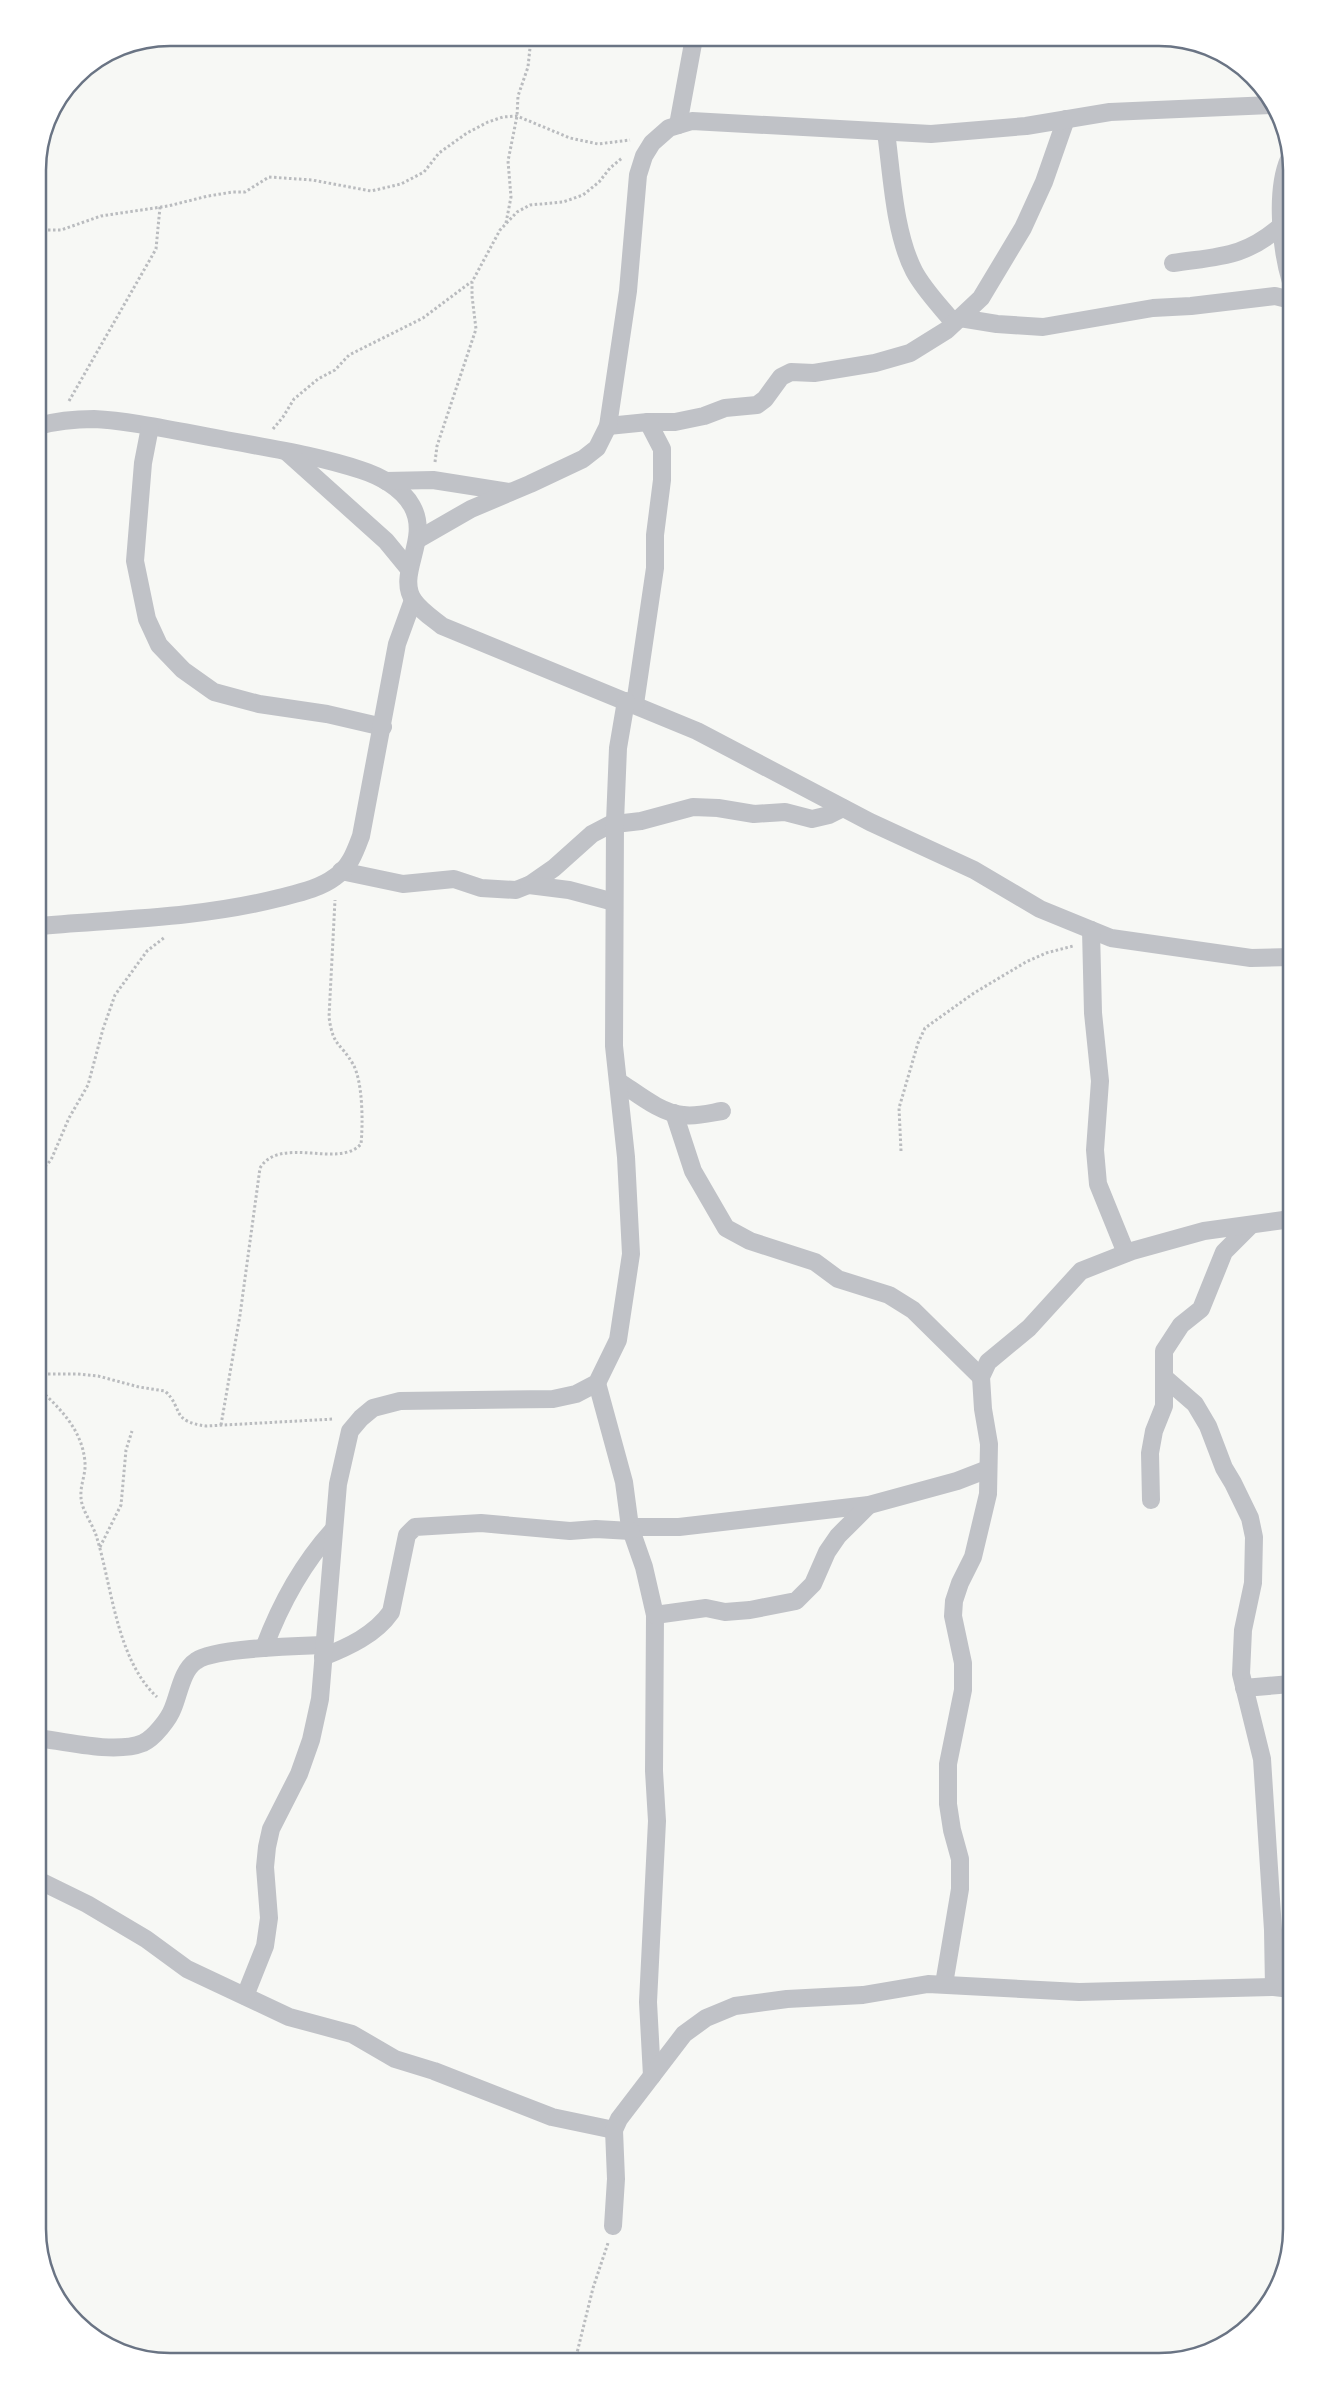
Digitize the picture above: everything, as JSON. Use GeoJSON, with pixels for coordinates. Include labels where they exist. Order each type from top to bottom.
{"type":"FeatureCollection","features":[{"type":"Feature","properties":{"kind":"street"},"geometry":{"type":"LineString","coordinates":[[678,125],[692,47]]}},
{"type":"Feature","properties":{"kind":"street"},"geometry":{"type":"LineString","coordinates":[[417,540],[471,509],[583,459],[597,448],[608,426],[628,291],[638,175],[644,156],[658,138],[669,128],[692,121],[931,134],[1026,126],[1110,112],[1264,105]]}},
{"type":"Feature","properties":{"kind":"street"},"geometry":{"type":"LineString","coordinates":[[608,426],[648,422],[675,422],[704,416],[724,408],[757,405],[765,399],[781,377],[791,372],[814,373],[841,370],[910,353],[957,321],[982,298],[1023,228],[1044,182],[1066,119]]}},
{"type":"Feature","properties":{"kind":"street"},"geometry":{"type":"LineString","coordinates":[[886,132],[900,224],[908,258],[915,273],[957,321],[1044,327],[1153,308],[1191,306],[1275,296],[1283,298]]}},
{"type":"Feature","properties":{"kind":"street"},"geometry":{"type":"LineString","coordinates":[[1283,187],[1283,232]]}},
{"type":"Feature","properties":{"kind":"street"},"geometry":{"type":"LineString","coordinates":[[1173,263],[1243,252],[1263,242],[1282,225]]}},
{"type":"Feature","properties":{"kind":"street"},"geometry":{"type":"LineString","coordinates":[[47,424],[94,419],[150,427],[256,446],[362,470],[402,492],[413,507],[418,526],[417,548],[409,569],[408,587],[413,600],[425,613],[442,626],[697,731],[843,808],[974,870],[1091,937],[1111,938],[1251,958],[1283,957]]}},
{"type":"Feature","properties":{"kind":"street"},"geometry":{"type":"LineString","coordinates":[[244,1996],[265,1946],[269,1918],[265,1867],[267,1847],[272,1829],[299,1774],[311,1740],[320,1699],[338,1484],[350,1432],[360,1418],[373,1408],[400,1401],[553,1399],[576,1394],[597,1383],[618,1340],[631,1254],[626,1157],[614,1046],[615,823],[618,748],[630,702],[655,568],[655,534],[662,480],[662,449],[648,422]]}},
{"type":"Feature","properties":{"kind":"street"},"geometry":{"type":"LineString","coordinates":[[150,427],[142,463],[134,561],[147,619],[159,645],[184,670],[214,692],[259,704],[327,714],[383,727]]}},
{"type":"Feature","properties":{"kind":"street"},"geometry":{"type":"LineString","coordinates":[[287,453],[380,536],[409,569]]}},
{"type":"Feature","properties":{"kind":"street"},"geometry":{"type":"LineString","coordinates":[[386,482],[433,480],[510,492]]}},
{"type":"Feature","properties":{"kind":"street"},"geometry":{"type":"LineString","coordinates":[[47,925],[183,915],[245,906],[308,891],[338,874],[352,860],[361,836],[383,727],[397,644],[413,600]]}},
{"type":"Feature","properties":{"kind":"street"},"geometry":{"type":"LineString","coordinates":[[338,874],[404,884],[454,879],[480,888],[507,891],[529,885],[554,868],[592,834],[615,823],[641,822],[694,807],[718,808],[754,814],[785,812],[812,819],[829,815],[843,808]]}},
{"type":"Feature","properties":{"kind":"street"},"geometry":{"type":"LineString","coordinates":[[529,885],[577,892],[614,902]]}},
{"type":"Feature","properties":{"kind":"street"},"geometry":{"type":"LineString","coordinates":[[1091,937],[1093,1013],[1100,1081],[1096,1150],[1098,1184],[1126,1253]]}},
{"type":"Feature","properties":{"kind":"street"},"geometry":{"type":"LineString","coordinates":[[618,1081],[648,1100],[674,1113],[683,1115],[722,1110]]}},
{"type":"Feature","properties":{"kind":"street"},"geometry":{"type":"LineString","coordinates":[[674,1113],[694,1171],[726,1228],[750,1241],[815,1262],[838,1278],[889,1295],[913,1310],[981,1377]]}},
{"type":"Feature","properties":{"kind":"street"},"geometry":{"type":"LineString","coordinates":[[944,1984],[960,1889],[960,1859],[952,1830],[948,1804],[948,1764],[963,1690],[963,1664],[953,1609],[960,1583],[973,1558],[988,1494],[990,1444],[983,1409],[981,1377],[988,1362],[1028,1328],[1081,1271],[1126,1253],[1204,1231],[1283,1220]]}},
{"type":"Feature","properties":{"kind":"street"},"geometry":{"type":"LineString","coordinates":[[1151,1500],[1150,1453],[1154,1431],[1164,1406],[1164,1352],[1181,1325],[1201,1308],[1224,1252],[1251,1225]]}},
{"type":"Feature","properties":{"kind":"street"},"geometry":{"type":"LineString","coordinates":[[1165,1378],[1195,1404],[1204,1419],[1224,1468],[1250,1518],[1254,1537],[1253,1583],[1243,1630],[1240,1674],[1262,1759],[1273,1920],[1274,1987]]}},
{"type":"Feature","properties":{"kind":"street"},"geometry":{"type":"LineString","coordinates":[[597,1383],[624,1482],[630,1529],[644,1567],[655,1615],[654,1771],[657,1821],[648,2002],[652,2076]]}},
{"type":"Feature","properties":{"kind":"street"},"geometry":{"type":"LineString","coordinates":[[46,1739],[100,1746],[126,1747],[145,1742],[172,1711],[187,1672],[196,1661],[206,1657],[264,1648],[342,1650],[369,1634],[385,1621],[391,1612],[408,1535],[415,1527],[481,1523],[570,1531],[679,1526],[869,1505],[957,1480],[988,1469]]}},
{"type":"Feature","properties":{"kind":"street"},"geometry":{"type":"LineString","coordinates":[[655,1615],[706,1608],[725,1612],[750,1610],[796,1600],[813,1584],[827,1552],[838,1536],[869,1505]]}},
{"type":"Feature","properties":{"kind":"street"},"geometry":{"type":"LineString","coordinates":[[264,1648],[277,1615],[315,1550],[334,1529]]}},
{"type":"Feature","properties":{"kind":"street"},"geometry":{"type":"LineString","coordinates":[[1244,1688],[1283,1685]]}},
{"type":"Feature","properties":{"kind":"street"},"geometry":{"type":"LineString","coordinates":[[46,1884],[87,1904],[146,1939],[188,1969],[289,2017],[352,2034],[395,2059],[434,2071],[552,2117],[614,2130]]}},
{"type":"Feature","properties":{"kind":"street"},"geometry":{"type":"LineString","coordinates":[[613,2226],[616,2179],[614,2130],[619,2118],[684,2034],[706,2018],[735,2006],[787,1999],[863,1995],[928,1984],[1078,1992],[1283,1988]]}},
{"type":"Feature","properties":{"kind":"path"},"geometry":{"type":"LineString","coordinates":[[506,224],[510,196],[508,161],[518,116],[518,96],[528,67],[530,47]]}},
{"type":"Feature","properties":{"kind":"path"},"geometry":{"type":"LineString","coordinates":[[47,230],[61,230],[100,216],[160,207],[208,196],[249,191],[269,177],[312,180],[371,190],[401,184],[424,172],[439,153],[467,133],[502,117],[518,116],[570,138],[598,144],[658,138]]}},
{"type":"Feature","properties":{"kind":"path"},"geometry":{"type":"LineString","coordinates":[[256,446],[278,424],[294,399],[318,379],[335,370],[348,355],[423,318],[472,282],[488,251],[506,224],[517,212],[530,205],[563,202],[583,195],[599,182],[610,168],[628,152]]}},
{"type":"Feature","properties":{"kind":"path"},"geometry":{"type":"LineString","coordinates":[[47,423],[77,390],[156,250],[160,207]]}},
{"type":"Feature","properties":{"kind":"path"},"geometry":{"type":"LineString","coordinates":[[433,480],[438,446],[476,329],[472,282]]}},
{"type":"Feature","properties":{"kind":"path"},"geometry":{"type":"LineString","coordinates":[[221,1424],[240,1315],[260,1168],[267,1158],[274,1156],[315,1152],[343,1154],[356,1150],[361,1144],[357,1076],[353,1064],[337,1046],[332,1034],[329,1017],[334,964],[338,874]]}},
{"type":"Feature","properties":{"kind":"path"},"geometry":{"type":"LineString","coordinates":[[47,1165],[51,1160],[69,1118],[88,1085],[103,1029],[116,995],[147,951],[168,935],[183,915]]}},
{"type":"Feature","properties":{"kind":"path"},"geometry":{"type":"LineString","coordinates":[[901,1151],[899,1108],[918,1044],[925,1028],[974,993],[1026,962],[1046,952],[1091,937]]}},
{"type":"Feature","properties":{"kind":"path"},"geometry":{"type":"LineString","coordinates":[[46,1374],[98,1376],[139,1387],[160,1389],[170,1395],[179,1415],[185,1421],[206,1426],[360,1418]]}},
{"type":"Feature","properties":{"kind":"path"},"geometry":{"type":"LineString","coordinates":[[46,1396],[70,1420],[80,1440],[85,1462],[80,1498],[100,1548],[116,1618],[132,1659],[146,1687],[172,1711]]}},
{"type":"Feature","properties":{"kind":"path"},"geometry":{"type":"LineString","coordinates":[[100,1548],[121,1505],[126,1450],[132,1432]]}},
{"type":"Feature","properties":{"kind":"path"},"geometry":{"type":"LineString","coordinates":[[577,2352],[591,2297],[613,2226]]}}]}
